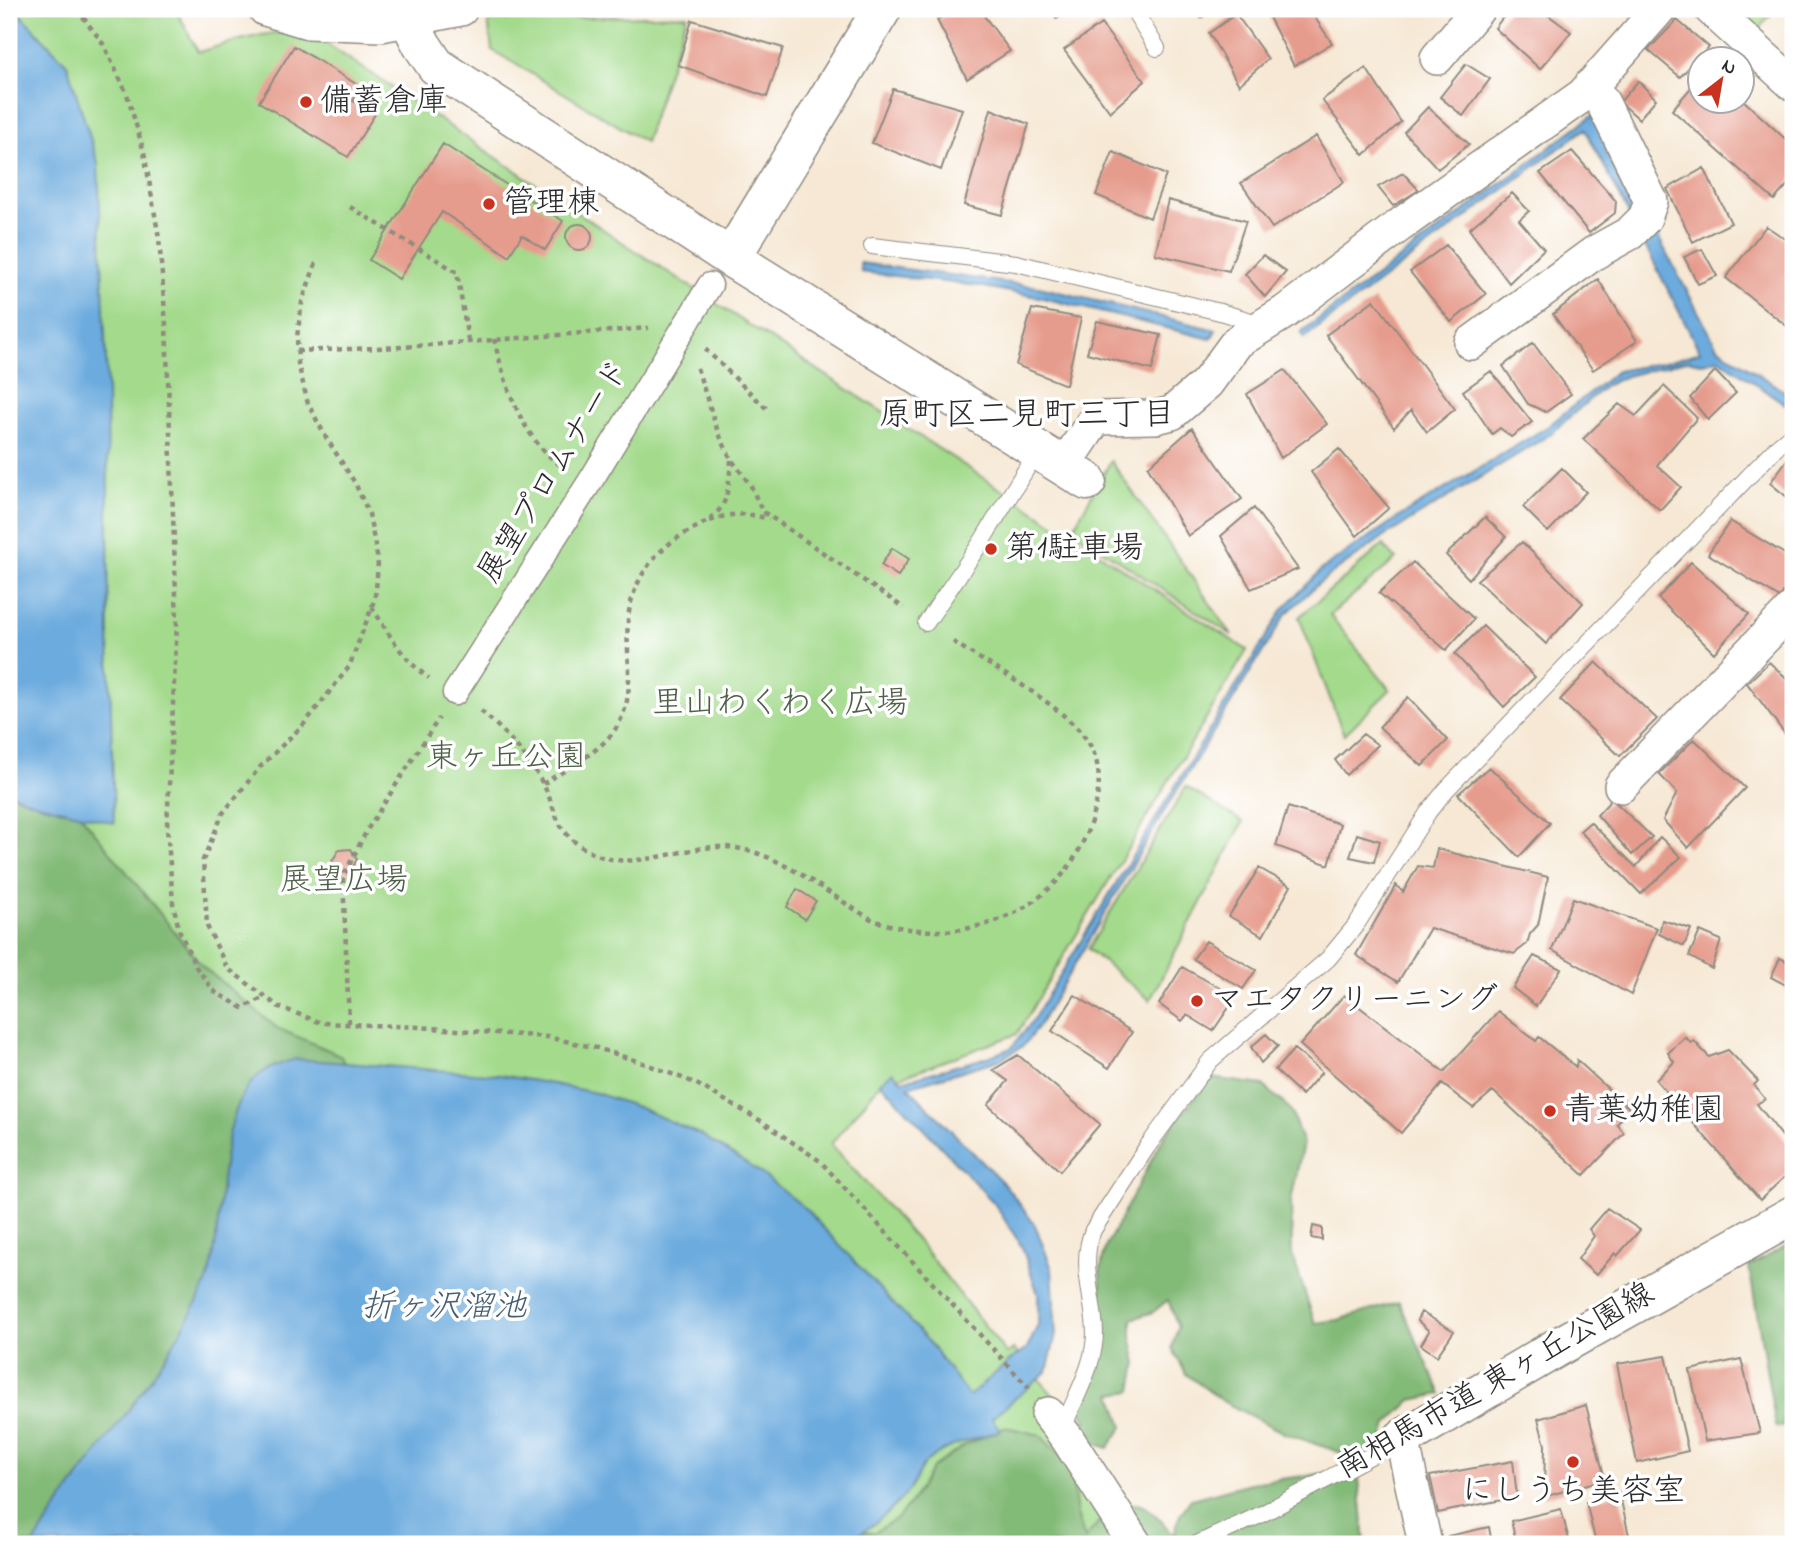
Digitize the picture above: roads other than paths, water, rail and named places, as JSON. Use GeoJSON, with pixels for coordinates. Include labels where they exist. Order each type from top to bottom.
{"type":"FeatureCollection","features":[{"type":"Feature","properties":{"kind":"street"},"geometry":{"type":"LineString","coordinates":[[265,9],[308,22],[380,25],[461,9]]}},
{"type":"Feature","properties":{"kind":"street"},"geometry":{"type":"LineString","coordinates":[[721,272],[882,9]]}},
{"type":"Feature","properties":{"kind":"street"},"geometry":{"type":"LineString","coordinates":[[1437,58],[1478,9]]}},
{"type":"Feature","properties":{"kind":"street"},"geometry":{"type":"LineString","coordinates":[[409,20],[436,66],[721,272],[1063,466],[1096,418],[1156,417],[1172,413],[1207,383],[1237,342],[1285,312],[1400,225],[1583,95],[1658,9]]}},
{"type":"Feature","properties":{"kind":"street"},"geometry":{"type":"LineString","coordinates":[[1711,9],[1793,84]]}},
{"type":"Feature","properties":{"kind":"street"},"geometry":{"type":"LineString","coordinates":[[1471,343],[1641,219],[1651,201],[1602,101],[1591,85]]}},
{"type":"Feature","properties":{"kind":"street","name":"展望プロムナード"},"geometry":{"type":"LineString","coordinates":[[455,693],[591,480],[682,327],[721,272]]}},
{"type":"Feature","properties":{"kind":"street"},"geometry":{"type":"LineString","coordinates":[[1620,786],[1793,608]]}},
{"type":"Feature","properties":{"kind":"street","name":"南相馬市道 東ヶ丘公園線"},"geometry":{"type":"LineString","coordinates":[[1402,1439],[1548,1352],[1793,1215]]}},
{"type":"Feature","properties":{"kind":"street"},"geometry":{"type":"LineString","coordinates":[[1058,1426],[1135,1544]]}},
{"type":"Feature","properties":{"kind":"street"},"geometry":{"type":"LineString","coordinates":[[1402,1439],[1425,1544]]}},
{"type":"Feature","properties":{"kind":"lane"},"geometry":{"type":"LineString","coordinates":[[1133,9],[1157,48]]}},
{"type":"Feature","properties":{"kind":"lane"},"geometry":{"type":"LineString","coordinates":[[872,246],[1016,263],[1220,312],[1263,325]]}},
{"type":"Feature","properties":{"kind":"lane"},"geometry":{"type":"LineString","coordinates":[[1058,1426],[1065,1424],[1091,1362],[1095,1333],[1088,1284],[1088,1243],[1093,1230],[1134,1167],[1210,1061],[1226,1044],[1328,958],[1356,925],[1429,811],[1446,790],[1778,446],[1790,436],[1793,438]]}},
{"type":"Feature","properties":{"kind":"lane"},"geometry":{"type":"LineString","coordinates":[[926,623],[980,544],[1063,466]]}},
{"type":"Feature","properties":{"kind":"lane","name":"南相馬市道 東ヶ丘公園線"},"geometry":{"type":"LineString","coordinates":[[1197,1544],[1260,1515],[1402,1439]]}},
{"type":"Feature","properties":{"kind":"water"},"geometry":{"type":"Polygon","coordinates":[[[9,11],[19,13],[67,64],[98,163],[107,382],[114,823],[35,803],[9,793],[9,11]]]}},
{"type":"Feature","properties":{"kind":"water","name":"折ヶ沢溜池"},"geometry":{"type":"Polygon","coordinates":[[[1593,115],[1717,347],[1793,397],[1793,409],[1719,359],[1702,363],[1688,360],[1626,376],[1605,386],[1549,435],[1382,538],[1318,584],[1286,614],[1162,815],[1038,1027],[1023,1046],[999,1060],[908,1087],[1006,1186],[1035,1225],[1052,1269],[1056,1334],[1047,1372],[992,1418],[1000,1431],[961,1443],[934,1456],[926,1462],[911,1487],[895,1506],[844,1544],[34,1544],[69,1490],[164,1359],[202,1293],[215,1248],[228,1139],[244,1092],[262,1073],[296,1059],[500,1075],[596,1093],[640,1108],[701,1135],[758,1171],[805,1208],[927,1340],[969,1396],[1027,1349],[1038,1325],[1038,1294],[1022,1247],[994,1203],[880,1082],[893,1072],[902,1081],[1011,1048],[1031,1023],[1283,609],[1322,569],[1402,515],[1547,427],[1617,371],[1700,352],[1585,129],[1304,338],[1301,332],[1593,115]]]}},
{"type":"Feature","properties":{"kind":"water"},"geometry":{"type":"Polygon","coordinates":[[[860,263],[1039,287],[1216,330],[1211,339],[1043,298],[979,286],[861,272],[860,263]]]}},
{"type":"Feature","properties":{"kind":"place","name":"備蓄倉庫"},"geometry":{"type":"Point","coordinates":[306,102]}},
{"type":"Feature","properties":{"kind":"place","name":"管理棟"},"geometry":{"type":"Point","coordinates":[489,204]}},
{"type":"Feature","properties":{"kind":"place","name":"第1駐車場"},"geometry":{"type":"Point","coordinates":[991,549]}},
{"type":"Feature","properties":{"kind":"place","name":"マエタクリーニング"},"geometry":{"type":"Point","coordinates":[1197,1001]}},
{"type":"Feature","properties":{"kind":"place","name":"青葉幼稚園"},"geometry":{"type":"Point","coordinates":[1550,1111]}},
{"type":"Feature","properties":{"kind":"place","name":"にしうち美容室"},"geometry":{"type":"Point","coordinates":[1573,1462]}},
{"type":"Feature","properties":{"kind":"district","name":"原町区二見町三丁目"},"geometry":{"type":"Point","coordinates":[1027,416]}},
{"type":"Feature","properties":{"kind":"park label","name":"里山わくわく広場"},"geometry":{"type":"Point","coordinates":[780,704]}},
{"type":"Feature","properties":{"kind":"park label","name":"東ヶ丘公園"},"geometry":{"type":"Point","coordinates":[506,758]}},
{"type":"Feature","properties":{"kind":"park label","name":"展望広場"},"geometry":{"type":"Point","coordinates":[344,881]}}]}
